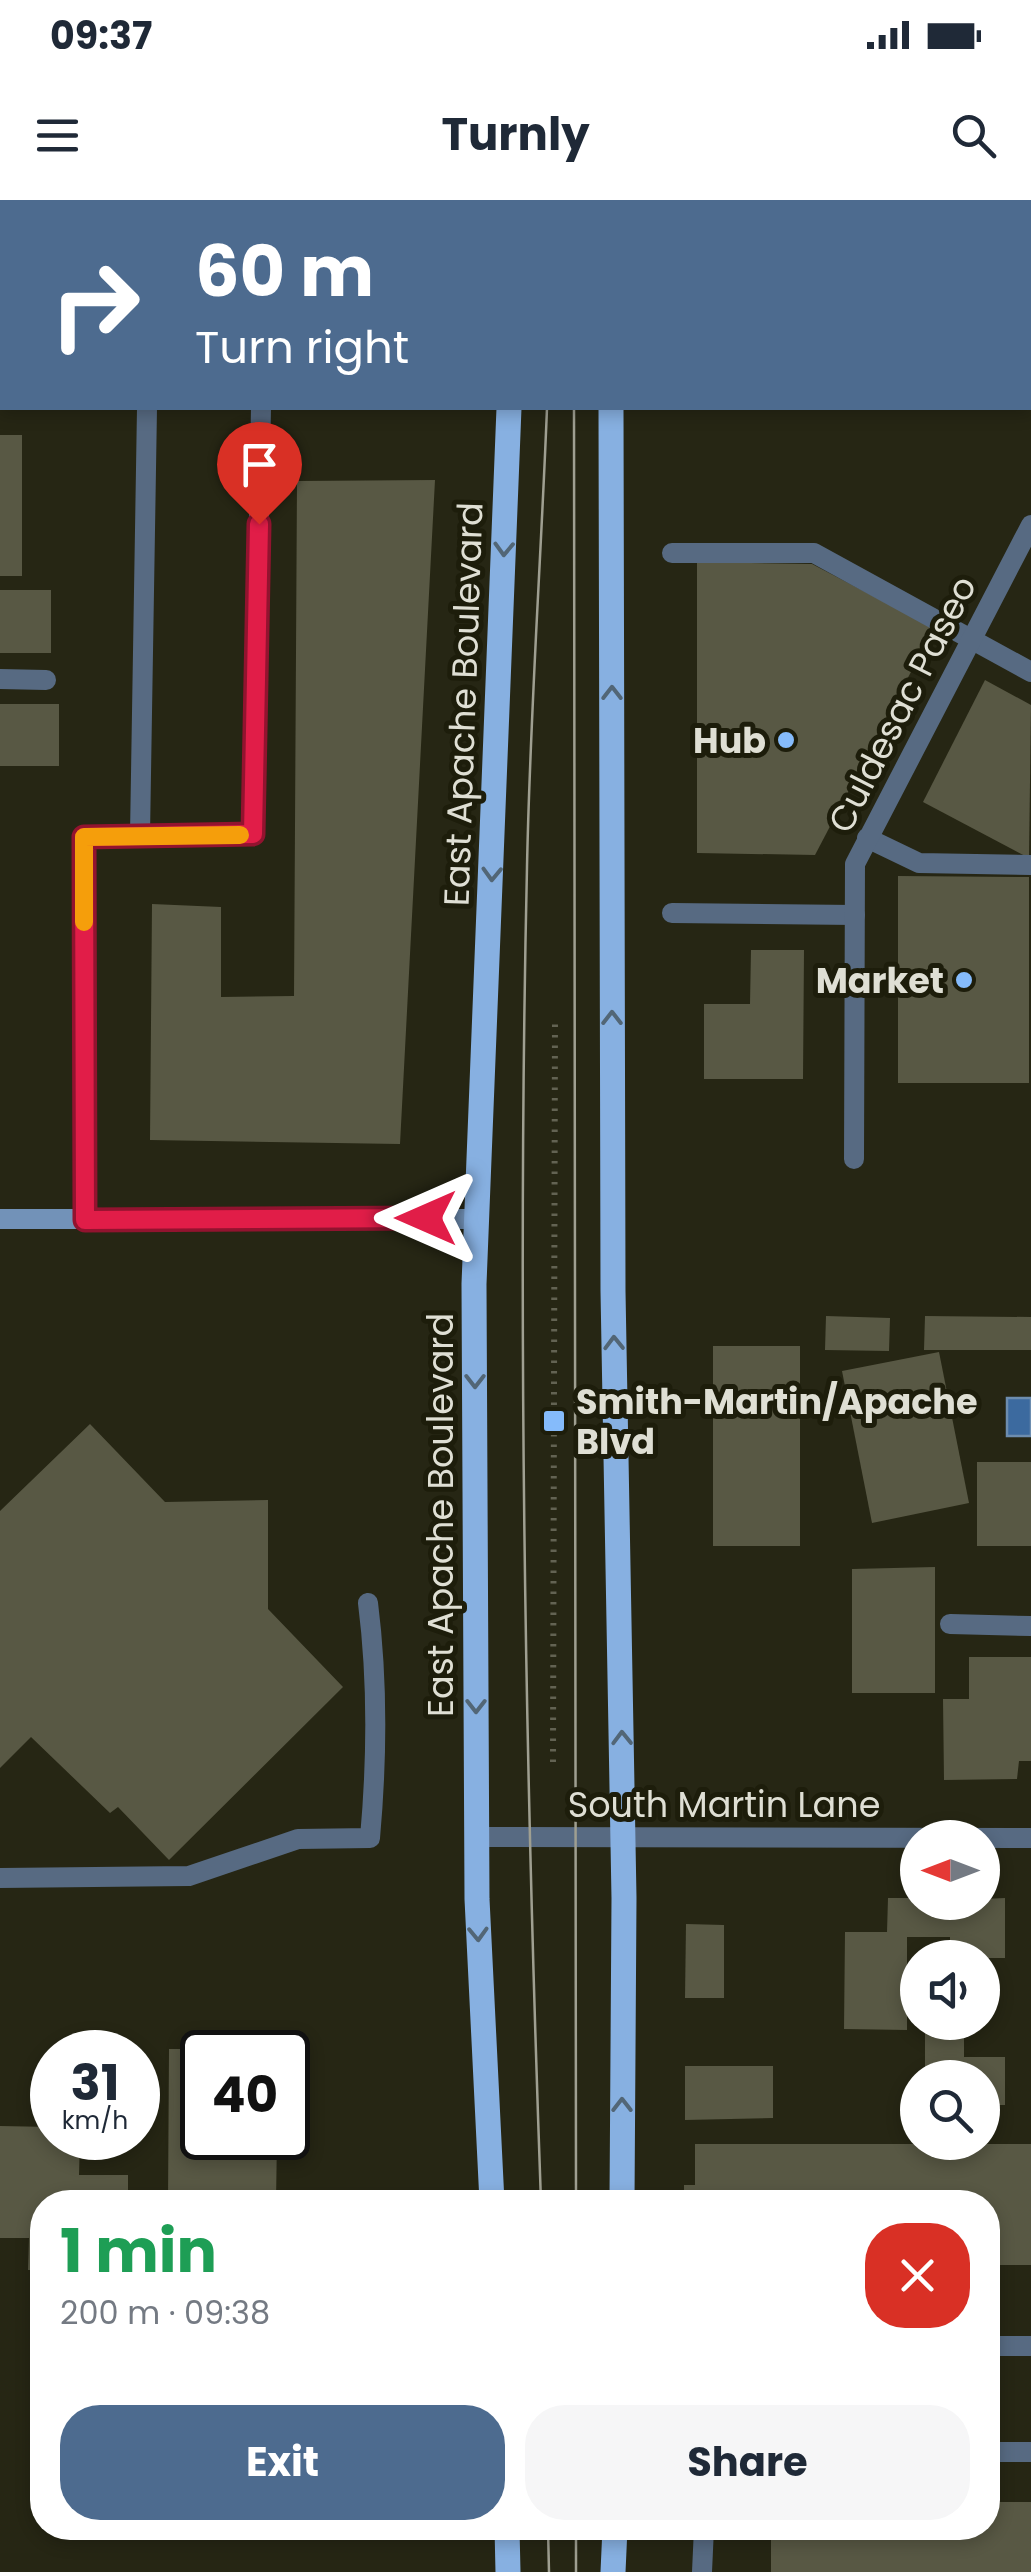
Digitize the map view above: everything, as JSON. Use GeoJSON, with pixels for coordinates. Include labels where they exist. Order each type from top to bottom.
{"type":"FeatureCollection","features":[{"type":"Feature","properties":{"kind":"main road","name":"East Apache Boulevard"},"geometry":{"type":"LineString","coordinates":[[491,2190],[476,1837],[475,1219],[509,410]]}},
{"type":"Feature","properties":{"kind":"main road"},"geometry":{"type":"LineString","coordinates":[[612,410],[613,1272],[622,1836],[622,2190]]}},
{"type":"Feature","properties":{"kind":"main road"},"geometry":{"type":"LineString","coordinates":[[507,2540],[508,2572]]}},
{"type":"Feature","properties":{"kind":"main road"},"geometry":{"type":"LineString","coordinates":[[613,2572],[614,2540]]}},
{"type":"Feature","properties":{"kind":"street"},"geometry":{"type":"LineString","coordinates":[[140,835],[147,410]]}},
{"type":"Feature","properties":{"kind":"street"},"geometry":{"type":"LineString","coordinates":[[85,1220],[84,837],[253,834],[261,410]]}},
{"type":"Feature","properties":{"kind":"street","name":"Culdesac Paseo"},"geometry":{"type":"LineString","coordinates":[[854,1159],[855,864],[1031,525]]}},
{"type":"Feature","properties":{"kind":"street"},"geometry":{"type":"LineString","coordinates":[[672,553],[814,553],[1031,672]]}},
{"type":"Feature","properties":{"kind":"street"},"geometry":{"type":"LineString","coordinates":[[0,680],[46,680]]}},
{"type":"Feature","properties":{"kind":"street"},"geometry":{"type":"LineString","coordinates":[[868,838],[919,862],[1031,864]]}},
{"type":"Feature","properties":{"kind":"street"},"geometry":{"type":"LineString","coordinates":[[672,914],[855,914]]}},
{"type":"Feature","properties":{"kind":"street"},"geometry":{"type":"LineString","coordinates":[[0,1220],[475,1219]]}},
{"type":"Feature","properties":{"kind":"street"},"geometry":{"type":"LineString","coordinates":[[0,1878],[189,1876],[298,1839],[370,1838],[375,1777],[375,1660],[368,1604]]}},
{"type":"Feature","properties":{"kind":"street"},"geometry":{"type":"LineString","coordinates":[[950,1624],[1031,1626]]}},
{"type":"Feature","properties":{"kind":"street","name":"South Martin Lane"},"geometry":{"type":"LineString","coordinates":[[476,1837],[1031,1838]]}},
{"type":"Feature","properties":{"kind":"street"},"geometry":{"type":"LineString","coordinates":[[1000,2346],[1031,2346]]}},
{"type":"Feature","properties":{"kind":"street"},"geometry":{"type":"LineString","coordinates":[[1000,2452],[1031,2452]]}},
{"type":"Feature","properties":{"kind":"street"},"geometry":{"type":"LineString","coordinates":[[702,2572],[703,2540]]}},
{"type":"Feature","properties":{"kind":"path"},"geometry":{"type":"LineString","coordinates":[[553,1762],[554,1018]]}},
{"type":"Feature","properties":{"kind":"water"},"geometry":{"type":"Polygon","coordinates":[[[1007,1398],[1031,1398],[1031,1436],[1007,1436],[1007,1398]]]}},
{"type":"Feature","properties":{"kind":"building"},"geometry":{"type":"Polygon","coordinates":[[[0,435],[22,435],[22,576],[0,576],[0,435]]]}},
{"type":"Feature","properties":{"kind":"building"},"geometry":{"type":"Polygon","coordinates":[[[435,480],[400,1144],[150,1140],[152,904],[221,907],[221,997],[294,996],[297,481],[435,480]]]}},
{"type":"Feature","properties":{"kind":"building","name":"Hub"},"geometry":{"type":"Polygon","coordinates":[[[697,562],[812,564],[934,628],[815,855],[697,853],[697,562]]]}},
{"type":"Feature","properties":{"kind":"building"},"geometry":{"type":"Polygon","coordinates":[[[0,590],[51,590],[51,653],[0,653],[0,590]]]}},
{"type":"Feature","properties":{"kind":"building"},"geometry":{"type":"Polygon","coordinates":[[[985,680],[1031,705],[1029,858],[923,802],[985,680]]]}},
{"type":"Feature","properties":{"kind":"building"},"geometry":{"type":"Polygon","coordinates":[[[0,704],[59,704],[59,766],[0,766],[0,704]]]}},
{"type":"Feature","properties":{"kind":"building","name":"Market"},"geometry":{"type":"Polygon","coordinates":[[[898,876],[1029,877],[1029,1083],[898,1083],[898,876]]]}},
{"type":"Feature","properties":{"kind":"building"},"geometry":{"type":"Polygon","coordinates":[[[751,950],[804,950],[803,1079],[704,1079],[704,1004],[750,1004],[751,950]]]}},
{"type":"Feature","properties":{"kind":"building"},"geometry":{"type":"Polygon","coordinates":[[[826,1316],[890,1318],[889,1351],[825,1350],[826,1316]]]}},
{"type":"Feature","properties":{"kind":"building"},"geometry":{"type":"Polygon","coordinates":[[[925,1316],[1031,1317],[1031,1350],[924,1350],[925,1316]]]}},
{"type":"Feature","properties":{"kind":"building"},"geometry":{"type":"Polygon","coordinates":[[[713,1346],[800,1346],[800,1546],[713,1546],[713,1346]]]}},
{"type":"Feature","properties":{"kind":"building"},"geometry":{"type":"Polygon","coordinates":[[[939,1352],[969,1503],[872,1523],[842,1371],[939,1352]]]}},
{"type":"Feature","properties":{"kind":"building"},"geometry":{"type":"Polygon","coordinates":[[[90,1424],[165,1502],[268,1500],[268,1609],[343,1687],[169,1860],[118,1807],[110,1813],[31,1737],[0,1768],[0,1511],[90,1424]]]}},
{"type":"Feature","properties":{"kind":"building"},"geometry":{"type":"Polygon","coordinates":[[[977,1462],[1031,1462],[1031,1546],[977,1546],[977,1462]]]}},
{"type":"Feature","properties":{"kind":"building"},"geometry":{"type":"Polygon","coordinates":[[[935,1567],[935,1693],[852,1693],[852,1569],[935,1567]]]}},
{"type":"Feature","properties":{"kind":"building"},"geometry":{"type":"Polygon","coordinates":[[[969,1657],[1031,1657],[1031,1761],[1019,1761],[1017,1779],[944,1780],[943,1699],[969,1699],[969,1657]]]}},
{"type":"Feature","properties":{"kind":"building"},"geometry":{"type":"Polygon","coordinates":[[[888,1898],[900,1898],[900,1920],[1000,1920],[1000,1898],[1005,1898],[1005,1958],[1000,1958],[1000,1940],[900,1940],[900,2030],[844,2029],[845,1932],[887,1932],[888,1898]]]}},
{"type":"Feature","properties":{"kind":"building"},"geometry":{"type":"Polygon","coordinates":[[[686,1924],[724,1925],[724,1998],[685,1998],[686,1924]]]}},
{"type":"Feature","properties":{"kind":"building"},"geometry":{"type":"Polygon","coordinates":[[[925,2040],[964,2040],[964,2057],[1005,2057],[1005,2105],[1000,2105],[1000,2060],[925,2060],[925,2040]]]}},
{"type":"Feature","properties":{"kind":"building"},"geometry":{"type":"Polygon","coordinates":[[[169,2049],[180,2049],[180,2160],[277,2160],[276,2190],[168,2190],[169,2049]]]}},
{"type":"Feature","properties":{"kind":"building"},"geometry":{"type":"Polygon","coordinates":[[[685,2066],[773,2066],[773,2118],[685,2120],[685,2066]]]}},
{"type":"Feature","properties":{"kind":"building"},"geometry":{"type":"Polygon","coordinates":[[[0,2126],[30,2127],[30,2160],[79,2160],[79,2175],[128,2175],[128,2190],[30,2190],[30,2270],[28,2270],[29,2238],[0,2238],[0,2126]]]}},
{"type":"Feature","properties":{"kind":"building"},"geometry":{"type":"Polygon","coordinates":[[[695,2144],[900,2144],[900,2160],[1000,2160],[1000,2144],[1031,2144],[1031,2265],[1000,2265],[1000,2190],[684,2190],[684,2185],[695,2185],[695,2144]]]}},
{"type":"Feature","properties":{"kind":"building"},"geometry":{"type":"Polygon","coordinates":[[[1000,2502],[1031,2502],[1031,2572],[771,2572],[771,2540],[1000,2540],[1000,2502]]]}},
{"type":"Feature","properties":{"kind":"tram line"},"geometry":{"type":"LineString","coordinates":[[541,2190],[527,1702],[523,1201],[528,810],[547,410]]}},
{"type":"Feature","properties":{"kind":"tram line"},"geometry":{"type":"LineString","coordinates":[[574,410],[576,2190]]}},
{"type":"Feature","properties":{"kind":"tram line"},"geometry":{"type":"LineString","coordinates":[[548,2540],[549,2572]]}},
{"type":"Feature","properties":{"kind":"tram line"},"geometry":{"type":"LineString","coordinates":[[576,2540],[576,2572]]}},
{"type":"Feature","properties":{"kind":"slow traffic"},"geometry":{"type":"LineString","coordinates":[[84,922],[84,837],[240,835]]}},
{"type":"Feature","properties":{"kind":"place","name":"Hub"},"geometry":{"type":"Point","coordinates":[786,740]}},
{"type":"Feature","properties":{"kind":"place","name":"Market"},"geometry":{"type":"Point","coordinates":[964,980]}},
{"type":"Feature","properties":{"kind":"place","name":"Smith-Martin/Apache Blvd"},"geometry":{"type":"Point","coordinates":[554,1421]}},
{"type":"Feature","properties":{"kind":"route"},"geometry":{"type":"LineString","coordinates":[[259,524],[253,834],[84,837],[85,1220],[426,1218]]}}]}
